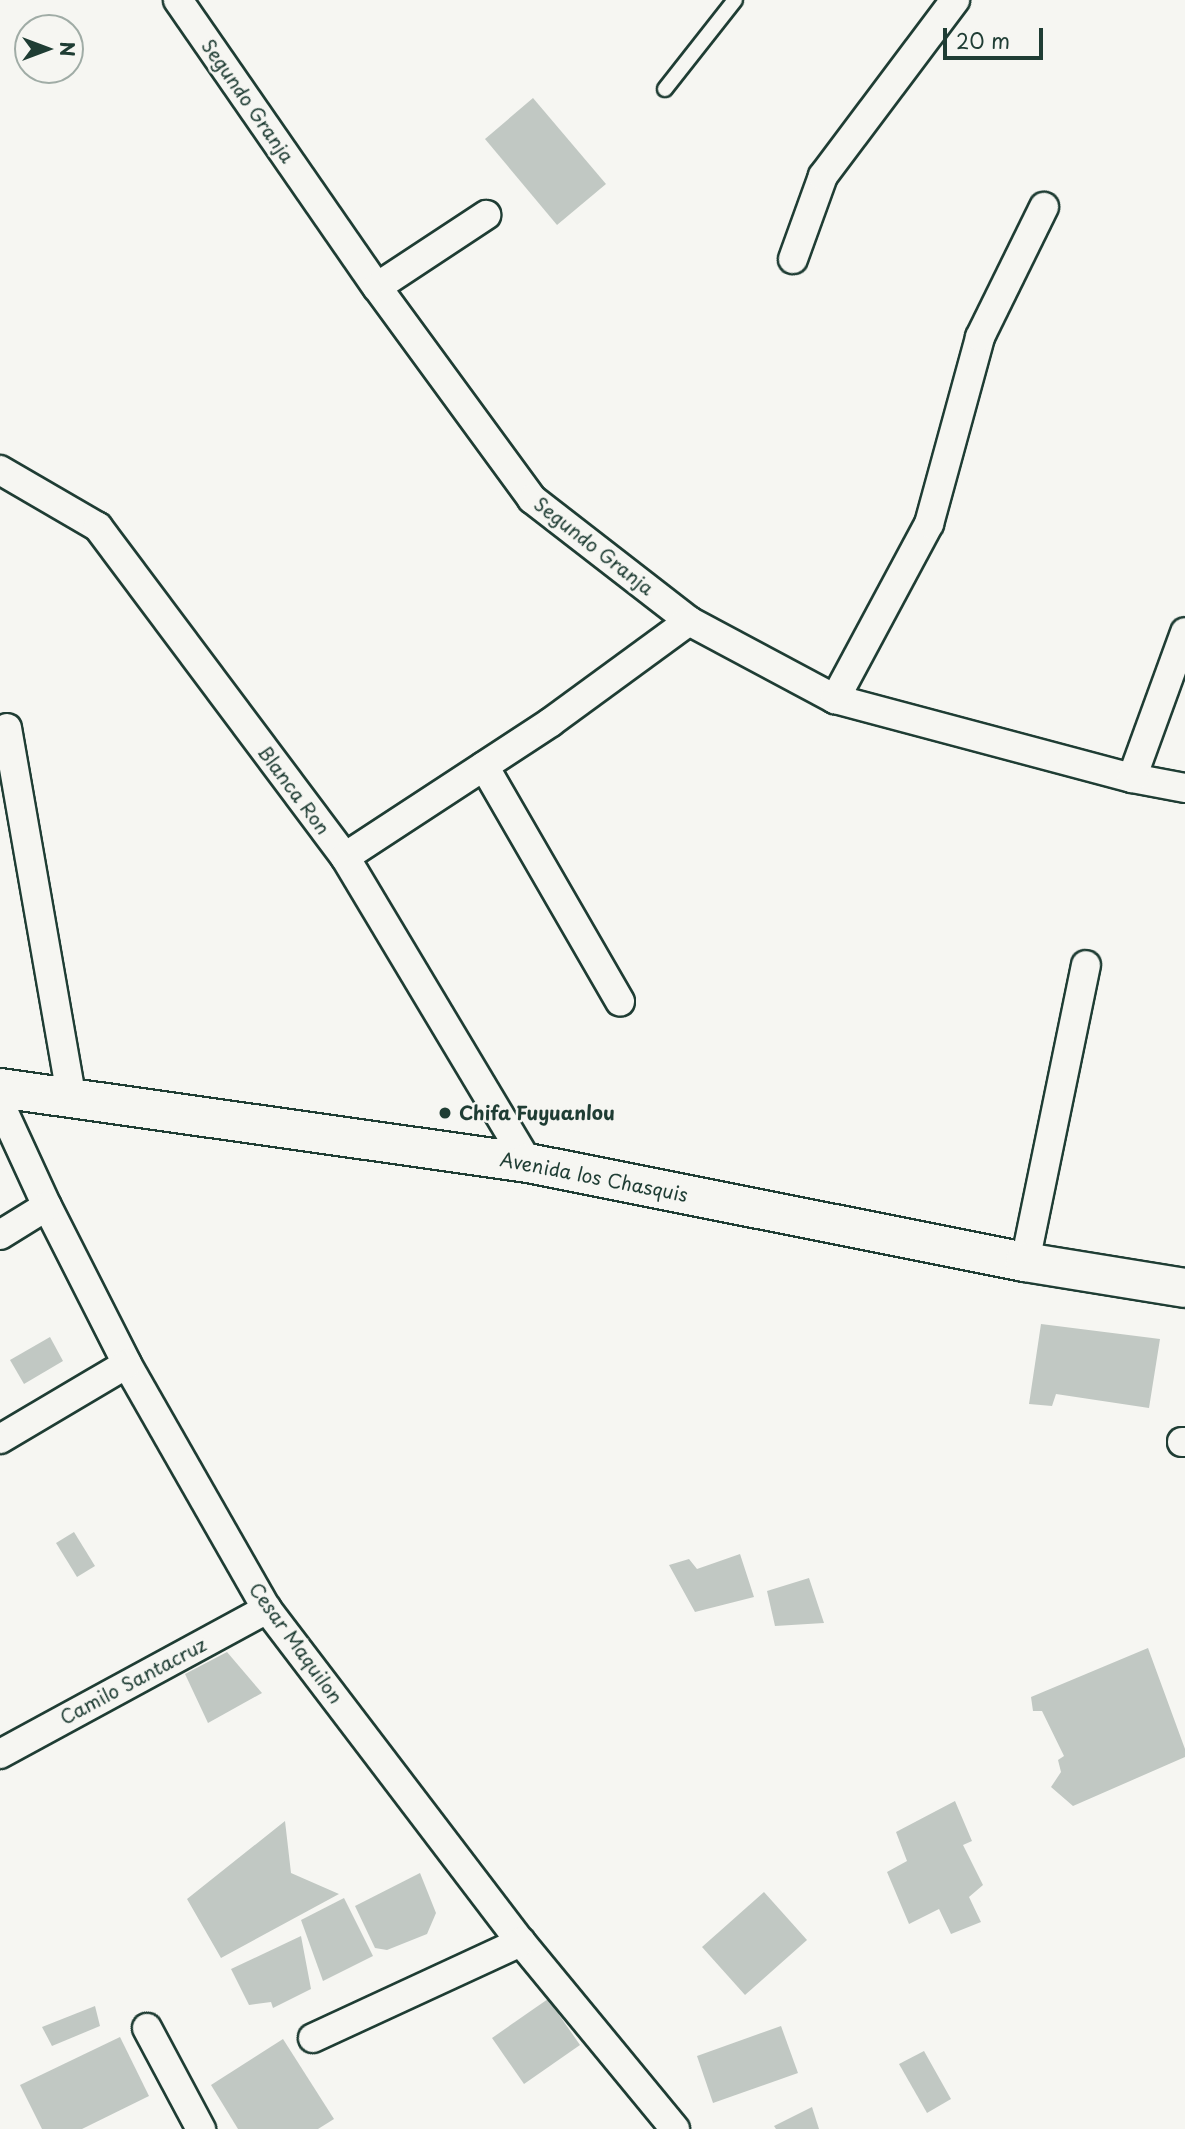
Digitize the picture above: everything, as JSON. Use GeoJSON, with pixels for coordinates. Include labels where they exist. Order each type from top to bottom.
{"type":"FeatureCollection","features":[{"type":"Feature","properties":{"kind":"street","name":"Segundo Granja"},"geometry":{"type":"LineString","coordinates":[[178,0],[377,287],[532,499],[689,621],[835,699],[1132,778],[1185,788]]}},
{"type":"Feature","properties":{"kind":"street"},"geometry":{"type":"LineString","coordinates":[[793,259],[823,176],[955,0]]}},
{"type":"Feature","properties":{"kind":"street"},"geometry":{"type":"LineString","coordinates":[[835,699],[929,524],[981,337],[1044,207]]}},
{"type":"Feature","properties":{"kind":"street"},"geometry":{"type":"LineString","coordinates":[[377,287],[486,215]]}},
{"type":"Feature","properties":{"kind":"street","name":"Blanca Ron"},"geometry":{"type":"LineString","coordinates":[[0,470],[98,527],[345,857],[528,1163]]}},
{"type":"Feature","properties":{"kind":"street"},"geometry":{"type":"LineString","coordinates":[[345,857],[551,722],[689,621]]}},
{"type":"Feature","properties":{"kind":"street"},"geometry":{"type":"LineString","coordinates":[[1132,778],[1185,632]]}},
{"type":"Feature","properties":{"kind":"street"},"geometry":{"type":"LineString","coordinates":[[7,728],[71,1096]]}},
{"type":"Feature","properties":{"kind":"street"},"geometry":{"type":"LineString","coordinates":[[484,766],[620,1002]]}},
{"type":"Feature","properties":{"kind":"street"},"geometry":{"type":"LineString","coordinates":[[1025,1262],[1086,965]]}},
{"type":"Feature","properties":{"kind":"street","name":"Avenida los Chasquis"},"geometry":{"type":"LineString","coordinates":[[0,1088],[528,1163],[1025,1262],[1185,1288]]}},
{"type":"Feature","properties":{"kind":"street","name":"Cesar Maquilon"},"geometry":{"type":"LineString","coordinates":[[0,1104],[47,1206],[127,1364],[267,1609],[665,2126]]}},
{"type":"Feature","properties":{"kind":"street"},"geometry":{"type":"LineString","coordinates":[[0,1235],[47,1206]]}},
{"type":"Feature","properties":{"kind":"street"},"geometry":{"type":"LineString","coordinates":[[0,1439],[127,1364]]}},
{"type":"Feature","properties":{"kind":"street","name":"Camilo Santacruz"},"geometry":{"type":"LineString","coordinates":[[0,1754],[267,1609]]}},
{"type":"Feature","properties":{"kind":"street"},"geometry":{"type":"LineString","coordinates":[[313,2038],[521,1942]]}},
{"type":"Feature","properties":{"kind":"street"},"geometry":{"type":"LineString","coordinates":[[147,2028],[201,2129]]}},
{"type":"Feature","properties":{"kind":"lane"},"geometry":{"type":"LineString","coordinates":[[665,89],[735,0]]}},
{"type":"Feature","properties":{"kind":"building"},"geometry":{"type":"Polygon","coordinates":[[[533,98],[606,184],[557,225],[485,139],[533,98]]]}},
{"type":"Feature","properties":{"kind":"building"},"geometry":{"type":"Polygon","coordinates":[[[1041,1324],[1160,1339],[1149,1408],[1056,1394],[1052,1406],[1029,1404],[1041,1324]]]}},
{"type":"Feature","properties":{"kind":"building"},"geometry":{"type":"Polygon","coordinates":[[[50,1337],[63,1361],[24,1384],[10,1360],[50,1337]]]}},
{"type":"Feature","properties":{"kind":"building"},"geometry":{"type":"Polygon","coordinates":[[[74,1532],[95,1566],[77,1577],[56,1543],[74,1532]]]}},
{"type":"Feature","properties":{"kind":"building"},"geometry":{"type":"Polygon","coordinates":[[[740,1554],[754,1597],[695,1612],[669,1565],[689,1559],[697,1569],[740,1554]]]}},
{"type":"Feature","properties":{"kind":"building"},"geometry":{"type":"Polygon","coordinates":[[[809,1578],[824,1623],[775,1626],[767,1591],[809,1578]]]}},
{"type":"Feature","properties":{"kind":"building"},"geometry":{"type":"Polygon","coordinates":[[[1148,1648],[1185,1749],[1185,1757],[1073,1806],[1051,1787],[1061,1772],[1058,1760],[1064,1756],[1042,1711],[1033,1711],[1031,1697],[1148,1648]]]}},
{"type":"Feature","properties":{"kind":"building"},"geometry":{"type":"Polygon","coordinates":[[[227,1652],[262,1693],[208,1723],[185,1674],[227,1652]]]}},
{"type":"Feature","properties":{"kind":"building"},"geometry":{"type":"Polygon","coordinates":[[[955,1801],[972,1841],[963,1845],[983,1885],[969,1897],[981,1922],[951,1934],[939,1909],[909,1924],[887,1872],[907,1861],[896,1832],[955,1801]]]}},
{"type":"Feature","properties":{"kind":"building"},"geometry":{"type":"Polygon","coordinates":[[[285,1821],[291,1873],[339,1894],[221,1958],[187,1899],[285,1821]]]}},
{"type":"Feature","properties":{"kind":"building"},"geometry":{"type":"Polygon","coordinates":[[[420,1873],[436,1913],[427,1934],[387,1950],[375,1948],[355,1906],[420,1873]]]}},
{"type":"Feature","properties":{"kind":"building"},"geometry":{"type":"Polygon","coordinates":[[[764,1892],[807,1940],[745,1995],[702,1947],[764,1892]]]}},
{"type":"Feature","properties":{"kind":"building"},"geometry":{"type":"Polygon","coordinates":[[[344,1898],[373,1956],[323,1981],[301,1920],[344,1898]]]}},
{"type":"Feature","properties":{"kind":"building"},"geometry":{"type":"Polygon","coordinates":[[[301,1936],[311,1989],[273,2008],[271,2002],[249,2005],[231,1969],[301,1936]]]}},
{"type":"Feature","properties":{"kind":"building"},"geometry":{"type":"Polygon","coordinates":[[[548,1999],[580,2045],[524,2084],[492,2038],[548,1999]]]}},
{"type":"Feature","properties":{"kind":"building"},"geometry":{"type":"Polygon","coordinates":[[[95,2006],[100,2026],[52,2046],[42,2027],[95,2006]]]}},
{"type":"Feature","properties":{"kind":"building"},"geometry":{"type":"Polygon","coordinates":[[[781,2026],[798,2073],[713,2103],[697,2056],[781,2026]]]}},
{"type":"Feature","properties":{"kind":"building"},"geometry":{"type":"Polygon","coordinates":[[[120,2037],[149,2096],[82,2129],[42,2129],[20,2085],[120,2037]]]}},
{"type":"Feature","properties":{"kind":"building"},"geometry":{"type":"Polygon","coordinates":[[[283,2039],[334,2119],[318,2129],[238,2129],[211,2085],[283,2039]]]}},
{"type":"Feature","properties":{"kind":"building"},"geometry":{"type":"Polygon","coordinates":[[[924,2051],[951,2099],[927,2113],[899,2064],[924,2051]]]}},
{"type":"Feature","properties":{"kind":"building"},"geometry":{"type":"Polygon","coordinates":[[[812,2107],[819,2129],[776,2129],[774,2126],[812,2107]]]}},
{"type":"Feature","properties":{"kind":"place","name":"Chifa Fuyuanlou"},"geometry":{"type":"Point","coordinates":[445,1113]}}]}
